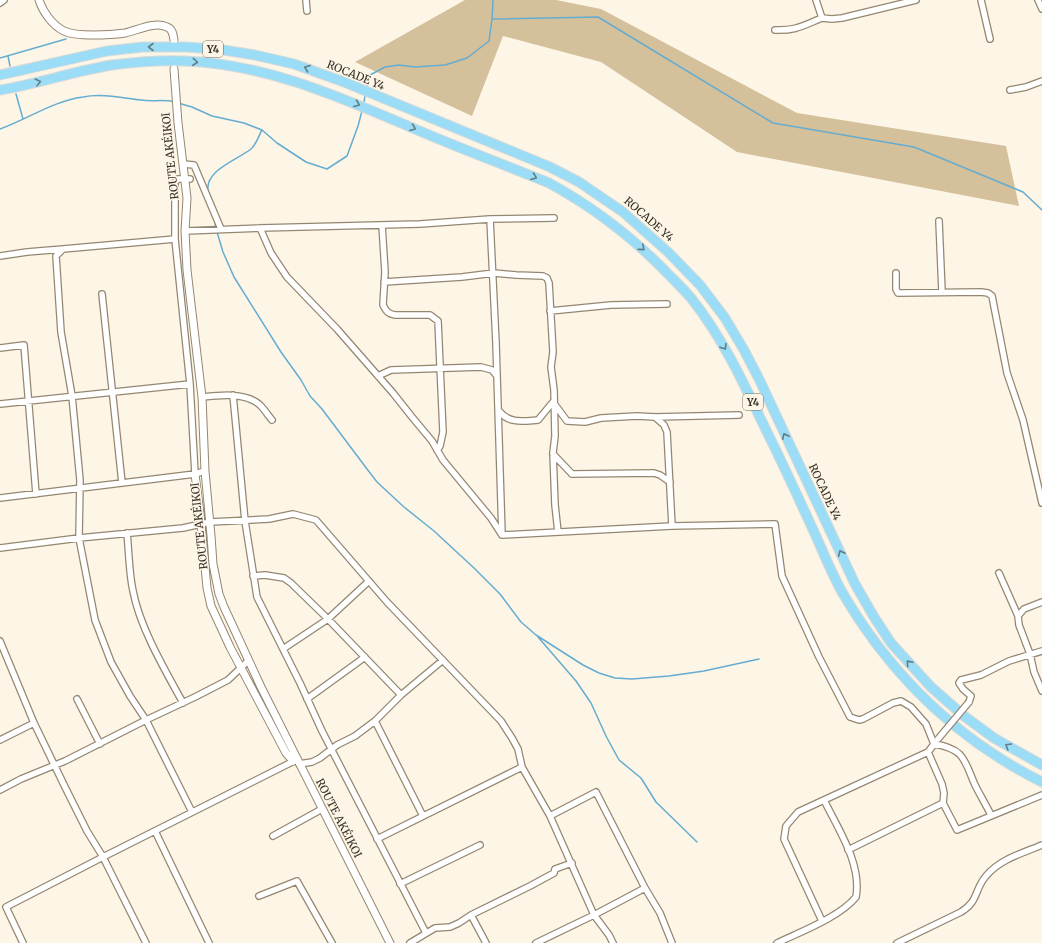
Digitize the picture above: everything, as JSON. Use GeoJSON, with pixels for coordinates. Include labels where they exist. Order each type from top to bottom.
{"type":"FeatureCollection","features":[{"type":"Feature","properties":{"kind":"highway","name":"ROCADE Y4"},"geometry":{"type":"LineString","coordinates":[[0,75],[107,51],[143,47],[185,47],[224,51],[294,64],[344,82],[508,149],[550,167],[579,182],[623,212],[668,252],[700,286],[725,318],[744,350],[856,584],[874,617],[891,643],[931,688],[964,716],[994,738],[1042,765]]}},
{"type":"Feature","properties":{"kind":"highway","name":"Y4"},"geometry":{"type":"LineString","coordinates":[[0,90],[20,87],[112,65],[145,62],[184,61],[251,69],[289,79],[337,96],[549,183],[571,195],[612,223],[656,260],[691,298],[713,330],[732,360],[787,473],[841,590],[862,625],[881,652],[923,699],[955,726],[987,751],[1042,782]]}},
{"type":"Feature","properties":{"kind":"street"},"geometry":{"type":"LineString","coordinates":[[0,3],[4,0]]}},
{"type":"Feature","properties":{"kind":"street"},"geometry":{"type":"LineString","coordinates":[[39,0],[50,19],[65,32],[83,35],[105,35],[125,33],[159,25],[168,27],[171,30],[174,40]]}},
{"type":"Feature","properties":{"kind":"street"},"geometry":{"type":"LineString","coordinates":[[306,0],[307,11]]}},
{"type":"Feature","properties":{"kind":"street"},"geometry":{"type":"LineString","coordinates":[[816,0],[822,18]]}},
{"type":"Feature","properties":{"kind":"street"},"geometry":{"type":"LineString","coordinates":[[775,30],[783,31],[802,27],[822,18],[842,18],[916,0]]}},
{"type":"Feature","properties":{"kind":"street"},"geometry":{"type":"LineString","coordinates":[[981,0],[990,38]]}},
{"type":"Feature","properties":{"kind":"street"},"geometry":{"type":"LineString","coordinates":[[1038,0],[1042,9]]}},
{"type":"Feature","properties":{"kind":"street","name":"ROUTE AKÉIKOI"},"geometry":{"type":"LineString","coordinates":[[174,69],[178,124],[183,164],[188,178],[185,231],[188,284],[199,361],[205,471],[214,564],[219,594],[248,661],[296,762],[322,809],[390,943]]}},
{"type":"Feature","properties":{"kind":"street"},"geometry":{"type":"LineString","coordinates":[[1010,90],[1026,87],[1042,81]]}},
{"type":"Feature","properties":{"kind":"street"},"geometry":{"type":"LineString","coordinates":[[183,164],[194,165],[221,229]]}},
{"type":"Feature","properties":{"kind":"street"},"geometry":{"type":"LineString","coordinates":[[188,178],[178,179],[175,182],[175,239],[190,384],[194,474]]}},
{"type":"Feature","properties":{"kind":"street"},"geometry":{"type":"LineString","coordinates":[[185,231],[382,225],[490,219],[554,218]]}},
{"type":"Feature","properties":{"kind":"street"},"geometry":{"type":"LineString","coordinates":[[490,219],[494,272],[498,376],[502,535]]}},
{"type":"Feature","properties":{"kind":"street"},"geometry":{"type":"LineString","coordinates":[[939,221],[942,292]]}},
{"type":"Feature","properties":{"kind":"street"},"geometry":{"type":"LineString","coordinates":[[382,225],[384,282],[383,305],[389,314],[430,315],[438,321],[443,432],[440,446],[437,450]]}},
{"type":"Feature","properties":{"kind":"street"},"geometry":{"type":"LineString","coordinates":[[260,228],[271,253],[287,277],[337,329],[378,376],[432,441],[443,460],[491,518],[502,535]]}},
{"type":"Feature","properties":{"kind":"street"},"geometry":{"type":"LineString","coordinates":[[0,256],[27,252],[175,239]]}},
{"type":"Feature","properties":{"kind":"street"},"geometry":{"type":"LineString","coordinates":[[63,249],[56,256],[61,332],[72,396],[80,489],[79,538],[95,620],[111,662],[130,696],[146,720],[192,812]]}},
{"type":"Feature","properties":{"kind":"street"},"geometry":{"type":"LineString","coordinates":[[384,282],[462,277],[494,272],[516,275],[544,276],[547,278],[549,283],[553,352],[551,367],[554,390],[553,402],[555,436],[553,453],[555,505],[558,532]]}},
{"type":"Feature","properties":{"kind":"street"},"geometry":{"type":"LineString","coordinates":[[896,273],[896,289],[898,293],[981,292],[988,293],[992,296],[1007,373],[1022,420],[1042,503]]}},
{"type":"Feature","properties":{"kind":"street"},"geometry":{"type":"LineString","coordinates":[[102,294],[122,483]]}},
{"type":"Feature","properties":{"kind":"street"},"geometry":{"type":"LineString","coordinates":[[550,311],[611,305],[667,304]]}},
{"type":"Feature","properties":{"kind":"street"},"geometry":{"type":"LineString","coordinates":[[0,348],[24,345],[36,494]]}},
{"type":"Feature","properties":{"kind":"street"},"geometry":{"type":"LineString","coordinates":[[378,376],[390,370],[487,368],[492,370],[498,376]]}},
{"type":"Feature","properties":{"kind":"street"},"geometry":{"type":"LineString","coordinates":[[0,404],[190,384]]}},
{"type":"Feature","properties":{"kind":"street"},"geometry":{"type":"LineString","coordinates":[[202,397],[223,394],[233,395],[254,401],[260,405],[272,420]]}},
{"type":"Feature","properties":{"kind":"street"},"geometry":{"type":"LineString","coordinates":[[233,395],[244,521],[257,597],[322,731],[426,933]]}},
{"type":"Feature","properties":{"kind":"street"},"geometry":{"type":"LineString","coordinates":[[499,410],[503,416],[512,420],[538,420],[553,402]]}},
{"type":"Feature","properties":{"kind":"street"},"geometry":{"type":"LineString","coordinates":[[553,402],[567,421],[584,422],[601,418],[637,416],[739,415]]}},
{"type":"Feature","properties":{"kind":"street"},"geometry":{"type":"LineString","coordinates":[[655,417],[664,425],[667,432],[672,526]]}},
{"type":"Feature","properties":{"kind":"street"},"geometry":{"type":"LineString","coordinates":[[553,453],[572,474],[654,473],[670,482]]}},
{"type":"Feature","properties":{"kind":"street"},"geometry":{"type":"LineString","coordinates":[[0,498],[194,474],[205,471]]}},
{"type":"Feature","properties":{"kind":"street","name":"ROUTE AKÉIKOI"},"geometry":{"type":"LineString","coordinates":[[194,474],[197,485],[207,588],[211,606],[286,753],[296,762]]}},
{"type":"Feature","properties":{"kind":"street"},"geometry":{"type":"LineString","coordinates":[[0,548],[79,538],[183,528],[210,522],[269,519],[293,514],[316,520],[387,602],[501,721],[518,749],[522,767],[550,816],[594,915],[613,943]]}},
{"type":"Feature","properties":{"kind":"street"},"geometry":{"type":"LineString","coordinates":[[502,535],[672,526],[775,524],[782,576],[819,657],[850,717],[859,720],[863,719],[893,703],[901,701],[911,707],[926,724],[936,742],[957,752],[964,758],[991,815]]}},
{"type":"Feature","properties":{"kind":"street"},"geometry":{"type":"LineString","coordinates":[[127,533],[132,591],[140,616],[164,669],[183,703]]}},
{"type":"Feature","properties":{"kind":"street"},"geometry":{"type":"LineString","coordinates":[[999,573],[1018,616],[1019,625],[1030,654],[1034,672],[1042,691]]}},
{"type":"Feature","properties":{"kind":"street"},"geometry":{"type":"LineString","coordinates":[[253,576],[266,575],[284,578],[328,619],[401,695]]}},
{"type":"Feature","properties":{"kind":"street"},"geometry":{"type":"LineString","coordinates":[[283,649],[328,619],[369,581]]}},
{"type":"Feature","properties":{"kind":"street"},"geometry":{"type":"LineString","coordinates":[[1018,616],[1024,609],[1042,602]]}},
{"type":"Feature","properties":{"kind":"street"},"geometry":{"type":"LineString","coordinates":[[0,641],[34,724],[87,831],[103,857],[146,943]]}},
{"type":"Feature","properties":{"kind":"street"},"geometry":{"type":"LineString","coordinates":[[822,921],[784,839],[786,826],[798,812],[928,752],[969,702],[971,696],[960,687],[959,683],[962,680],[981,675],[1009,662],[1042,651]]}},
{"type":"Feature","properties":{"kind":"street"},"geometry":{"type":"LineString","coordinates":[[307,699],[365,657]]}},
{"type":"Feature","properties":{"kind":"street"},"geometry":{"type":"LineString","coordinates":[[23,943],[6,907],[192,812],[296,762],[312,762],[320,758],[332,749],[355,736],[375,721],[401,695],[443,660]]}},
{"type":"Feature","properties":{"kind":"street"},"geometry":{"type":"LineString","coordinates":[[0,790],[21,779],[55,766],[228,680],[248,661]]}},
{"type":"Feature","properties":{"kind":"street"},"geometry":{"type":"LineString","coordinates":[[77,699],[100,744]]}},
{"type":"Feature","properties":{"kind":"street"},"geometry":{"type":"LineString","coordinates":[[375,721],[423,816]]}},
{"type":"Feature","properties":{"kind":"street"},"geometry":{"type":"LineString","coordinates":[[0,740],[34,724]]}},
{"type":"Feature","properties":{"kind":"street"},"geometry":{"type":"LineString","coordinates":[[928,752],[942,784],[944,793],[943,803],[957,830],[1042,794]]}},
{"type":"Feature","properties":{"kind":"street"},"geometry":{"type":"LineString","coordinates":[[377,838],[522,767]]}},
{"type":"Feature","properties":{"kind":"street"},"geometry":{"type":"LineString","coordinates":[[550,816],[596,792],[645,888],[660,913],[672,943]]}},
{"type":"Feature","properties":{"kind":"street"},"geometry":{"type":"LineString","coordinates":[[777,943],[822,921],[844,908],[856,897],[858,890],[857,875],[848,850],[824,800]]}},
{"type":"Feature","properties":{"kind":"street"},"geometry":{"type":"LineString","coordinates":[[848,850],[943,803]]}},
{"type":"Feature","properties":{"kind":"street"},"geometry":{"type":"LineString","coordinates":[[273,836],[322,809]]}},
{"type":"Feature","properties":{"kind":"street"},"geometry":{"type":"LineString","coordinates":[[155,831],[209,943]]}},
{"type":"Feature","properties":{"kind":"street"},"geometry":{"type":"LineString","coordinates":[[400,884],[480,845]]}},
{"type":"Feature","properties":{"kind":"street"},"geometry":{"type":"LineString","coordinates":[[897,943],[970,907],[974,902],[980,884],[992,869],[1012,856],[1042,845]]}},
{"type":"Feature","properties":{"kind":"street"},"geometry":{"type":"LineString","coordinates":[[410,943],[435,928],[450,927],[459,923],[471,915],[554,873],[555,869],[572,863]]}},
{"type":"Feature","properties":{"kind":"street"},"geometry":{"type":"LineString","coordinates":[[260,896],[298,881],[332,943]]}},
{"type":"Feature","properties":{"kind":"street"},"geometry":{"type":"LineString","coordinates":[[536,943],[544,942],[645,888]]}},
{"type":"Feature","properties":{"kind":"street"},"geometry":{"type":"LineString","coordinates":[[471,915],[486,943]]}},
{"type":"Feature","properties":{"kind":"shaded area"},"geometry":{"type":"Polygon","coordinates":[[[465,0],[556,0],[601,9],[797,113],[1006,146],[1019,206],[737,152],[601,62],[503,36],[472,116],[355,62],[465,0]]]}},
{"type":"Feature","properties":{"kind":"waterway"},"geometry":{"type":"LineString","coordinates":[[367,88],[370,75],[385,67],[399,65],[415,67],[445,65],[467,58],[489,41],[493,0]]}},
{"type":"Feature","properties":{"kind":"waterway"},"geometry":{"type":"LineString","coordinates":[[492,19],[598,17],[773,123],[914,147],[1023,192],[1042,210]]}},
{"type":"Feature","properties":{"kind":"waterway"},"geometry":{"type":"LineString","coordinates":[[0,58],[66,39]]}},
{"type":"Feature","properties":{"kind":"waterway"},"geometry":{"type":"LineString","coordinates":[[8,56],[10,66]]}},
{"type":"Feature","properties":{"kind":"waterway"},"geometry":{"type":"LineString","coordinates":[[16,94],[23,119]]}},
{"type":"Feature","properties":{"kind":"waterway"},"geometry":{"type":"LineString","coordinates":[[364,103],[365,95]]}},
{"type":"Feature","properties":{"kind":"waterway"},"geometry":{"type":"LineString","coordinates":[[0,129],[61,102],[83,97],[105,96],[145,101],[175,102]]}},
{"type":"Feature","properties":{"kind":"waterway"},"geometry":{"type":"LineString","coordinates":[[178,103],[192,107],[212,116],[244,123],[262,130],[277,143],[306,162],[327,169],[347,156],[362,111]]}},
{"type":"Feature","properties":{"kind":"waterway"},"geometry":{"type":"LineString","coordinates":[[208,191],[208,184],[211,177],[223,166],[251,149],[256,143],[262,130]]}},
{"type":"Feature","properties":{"kind":"waterway"},"geometry":{"type":"LineString","coordinates":[[214,218],[216,228]]}},
{"type":"Feature","properties":{"kind":"waterway"},"geometry":{"type":"LineString","coordinates":[[217,232],[223,252],[234,277],[281,352],[301,380],[310,396],[322,409],[377,482],[474,568],[500,594],[521,622],[536,635],[583,665],[599,673],[615,678],[632,679],[669,676],[704,671],[759,659]]}},
{"type":"Feature","properties":{"kind":"waterway"},"geometry":{"type":"LineString","coordinates":[[538,637],[576,681],[591,703],[619,760],[641,778],[656,802],[697,842]]}}]}
